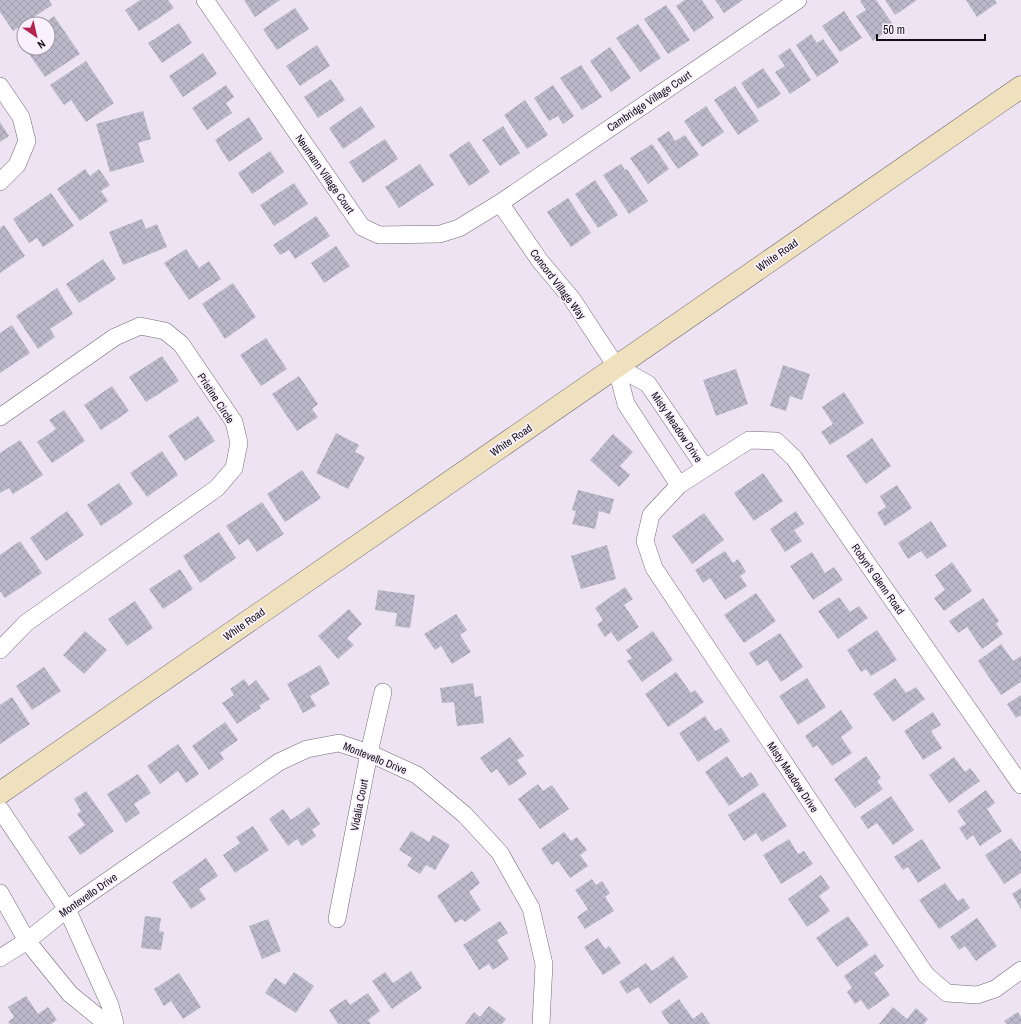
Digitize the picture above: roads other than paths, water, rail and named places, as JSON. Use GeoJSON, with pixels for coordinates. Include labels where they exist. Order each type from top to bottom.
{"type":"FeatureCollection","features":[{"type":"Feature","properties":{"kind":"street","name":"Neumann Village Court"},"geometry":{"type":"LineString","coordinates":[[205,0],[362,227],[379,234],[440,234],[459,228],[500,203]]}},
{"type":"Feature","properties":{"kind":"street","name":"Cambridge Village Court"},"geometry":{"type":"LineString","coordinates":[[500,203],[798,0]]}},
{"type":"Feature","properties":{"kind":"street"},"geometry":{"type":"LineString","coordinates":[[0,86],[21,117],[27,141],[17,166],[0,182]]}},
{"type":"Feature","properties":{"kind":"street","name":"White Road"},"geometry":{"type":"LineString","coordinates":[[0,792],[1021,87]]}},
{"type":"Feature","properties":{"kind":"street","name":"Concord Village Way"},"geometry":{"type":"LineString","coordinates":[[500,203],[540,261],[572,299],[616,366]]}},
{"type":"Feature","properties":{"kind":"street","name":"Pristine Circle"},"geometry":{"type":"LineString","coordinates":[[0,417],[115,337],[140,326],[165,331],[181,344],[234,422],[239,443],[234,468],[217,488],[26,624],[0,650]]}},
{"type":"Feature","properties":{"kind":"street"},"geometry":{"type":"LineString","coordinates":[[616,366],[626,404],[679,485]]}},
{"type":"Feature","properties":{"kind":"street","name":"Misty Meadow Drive"},"geometry":{"type":"LineString","coordinates":[[616,366],[648,384],[705,468],[679,485],[651,515],[645,541],[654,568],[926,975],[947,993],[977,995],[995,989],[1021,970]]}},
{"type":"Feature","properties":{"kind":"street","name":"Robyn's Glenn Road"},"geometry":{"type":"LineString","coordinates":[[705,468],[749,440],[776,441],[794,458],[1021,785]]}},
{"type":"Feature","properties":{"kind":"street","name":"Vidalia Court"},"geometry":{"type":"LineString","coordinates":[[337,919],[369,753],[383,692]]}},
{"type":"Feature","properties":{"kind":"street","name":"Montevello Drive"},"geometry":{"type":"LineString","coordinates":[[0,958],[27,940],[67,909],[279,762],[308,749],[339,743],[369,753],[417,776],[466,815],[500,853],[530,908],[541,950],[544,964],[541,1024]]}},
{"type":"Feature","properties":{"kind":"street"},"geometry":{"type":"LineString","coordinates":[[0,809],[67,909],[110,1004],[115,1024]]}},
{"type":"Feature","properties":{"kind":"street"},"geometry":{"type":"LineString","coordinates":[[0,893],[27,940],[70,994],[107,1024]]}}]}
